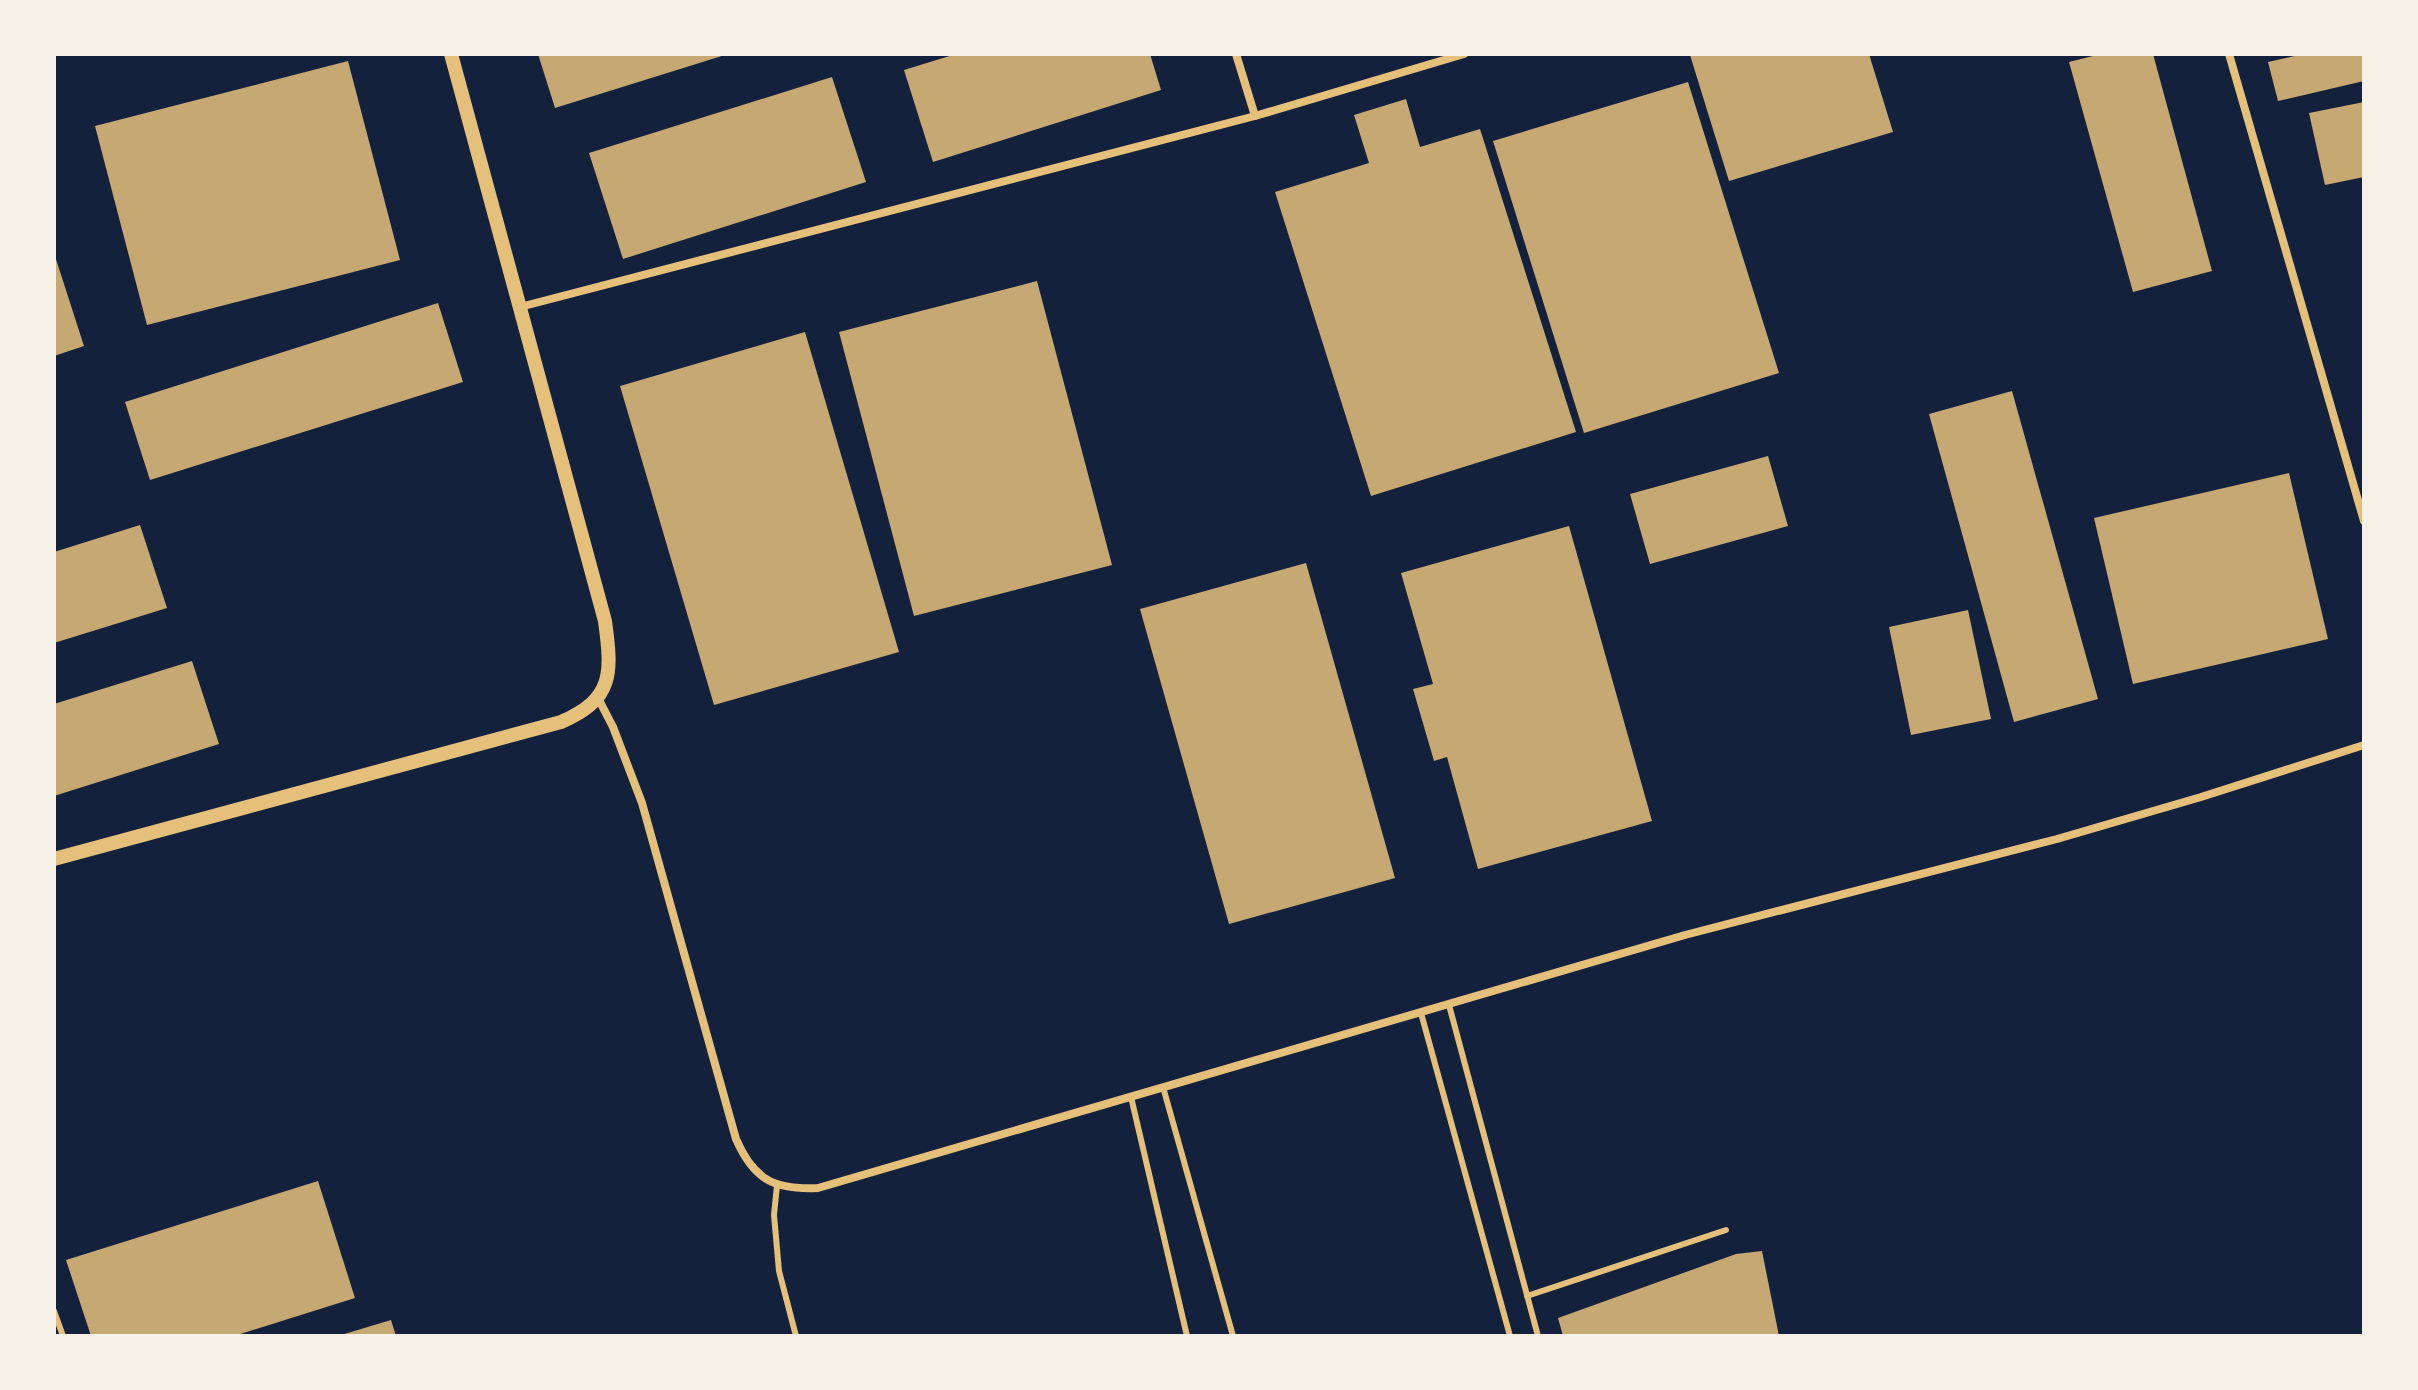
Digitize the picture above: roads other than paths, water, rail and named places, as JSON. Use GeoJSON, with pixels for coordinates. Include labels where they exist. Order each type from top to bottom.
{"type":"FeatureCollection","features":[{"type":"Feature","properties":{"kind":"street"},"geometry":{"type":"LineString","coordinates":[[54,859],[561,722],[582,713],[598,698],[609,666],[605,621],[451,54]]}},
{"type":"Feature","properties":{"kind":"street"},"geometry":{"type":"LineString","coordinates":[[1236,54],[1255,116]]}},
{"type":"Feature","properties":{"kind":"street"},"geometry":{"type":"LineString","coordinates":[[520,307],[1255,116],[1464,54]]}},
{"type":"Feature","properties":{"kind":"street"},"geometry":{"type":"LineString","coordinates":[[2229,54],[2364,521]]}},
{"type":"Feature","properties":{"kind":"street"},"geometry":{"type":"LineString","coordinates":[[598,698],[618,739],[642,803],[742,1154],[767,1181],[797,1189],[818,1188],[1685,935],[2057,839],[2364,745]]}},
{"type":"Feature","properties":{"kind":"lane"},"geometry":{"type":"LineString","coordinates":[[1449,1005],[1538,1336]]}},
{"type":"Feature","properties":{"kind":"lane"},"geometry":{"type":"LineString","coordinates":[[1421,1013],[1510,1336]]}},
{"type":"Feature","properties":{"kind":"lane"},"geometry":{"type":"LineString","coordinates":[[1163,1087],[1233,1336]]}},
{"type":"Feature","properties":{"kind":"lane"},"geometry":{"type":"LineString","coordinates":[[1131,1097],[1187,1336]]}},
{"type":"Feature","properties":{"kind":"lane"},"geometry":{"type":"LineString","coordinates":[[777,1185],[774,1215],[779,1271],[796,1336]]}},
{"type":"Feature","properties":{"kind":"lane"},"geometry":{"type":"LineString","coordinates":[[1527,1296],[1726,1230]]}},
{"type":"Feature","properties":{"kind":"lane"},"geometry":{"type":"LineString","coordinates":[[54,1311],[63,1336]]}}]}
